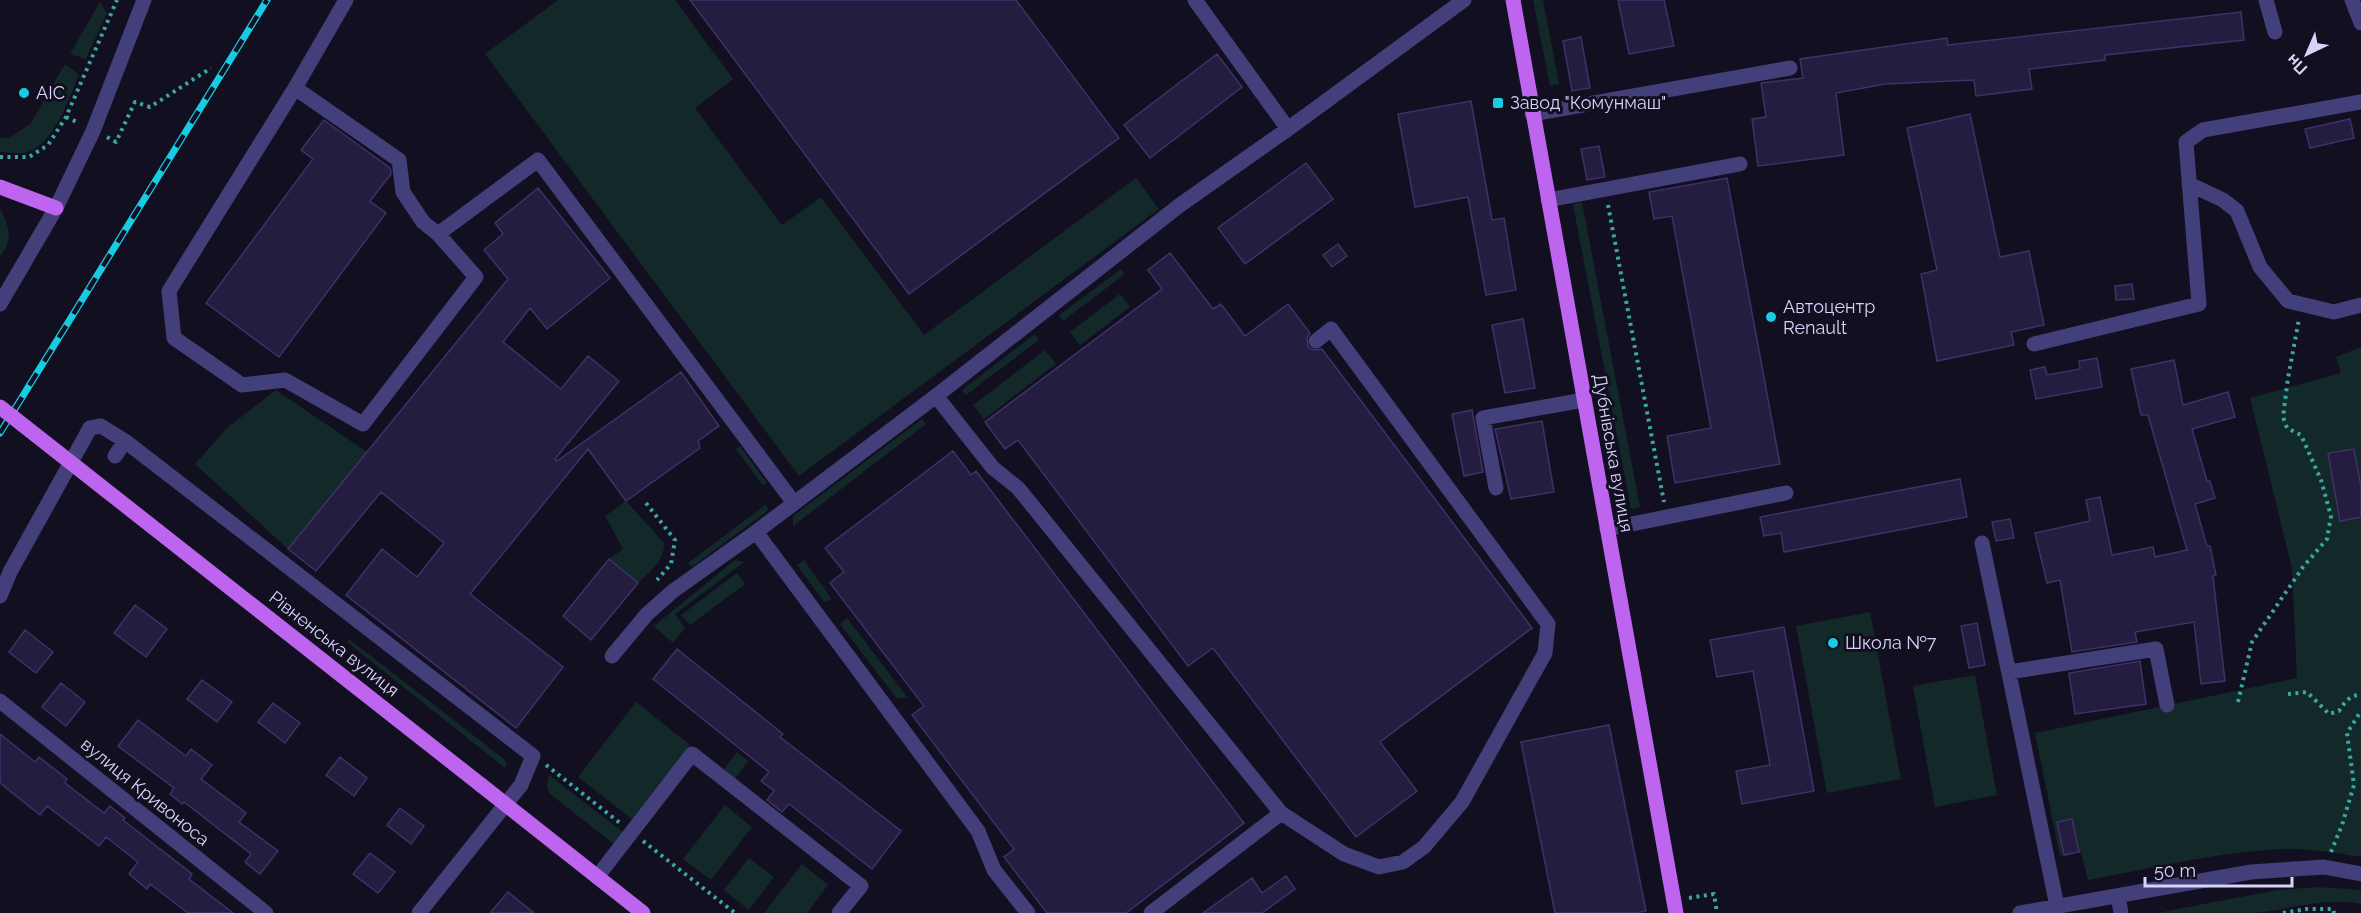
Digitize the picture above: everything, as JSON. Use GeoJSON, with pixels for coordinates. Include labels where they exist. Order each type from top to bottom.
{"type":"FeatureCollection","features":[{"type":"Feature","properties":{"kind":"main road","name":"Дубнівська вулиця"},"geometry":{"type":"LineString","coordinates":[[1513,0],[1675,907]]}},
{"type":"Feature","properties":{"kind":"main road"},"geometry":{"type":"LineString","coordinates":[[0,187],[56,208]]}},
{"type":"Feature","properties":{"kind":"main road","name":"Рівненська вулиця"},"geometry":{"type":"LineString","coordinates":[[0,406],[643,913]]}},
{"type":"Feature","properties":{"kind":"street"},"geometry":{"type":"LineString","coordinates":[[2,297],[56,208],[93,130],[144,0]]}},
{"type":"Feature","properties":{"kind":"street"},"geometry":{"type":"LineString","coordinates":[[296,88],[399,160],[403,192],[423,222],[438,234],[476,277],[363,424],[285,380],[242,385],[174,338],[169,291],[296,88],[346,0]]}},
{"type":"Feature","properties":{"kind":"street"},"geometry":{"type":"LineString","coordinates":[[612,656],[647,614],[673,591],[794,504],[936,396],[1180,205],[1464,0]]}},
{"type":"Feature","properties":{"kind":"street"},"geometry":{"type":"LineString","coordinates":[[2266,0],[2275,32]]}},
{"type":"Feature","properties":{"kind":"street"},"geometry":{"type":"LineString","coordinates":[[2352,0],[2361,23]]}},
{"type":"Feature","properties":{"kind":"street"},"geometry":{"type":"LineString","coordinates":[[1201,2],[1288,129]]}},
{"type":"Feature","properties":{"kind":"street"},"geometry":{"type":"LineString","coordinates":[[1532,114],[1790,68]]}},
{"type":"Feature","properties":{"kind":"street"},"geometry":{"type":"LineString","coordinates":[[2034,344],[2199,304],[2186,142],[2203,130],[2361,102]]}},
{"type":"Feature","properties":{"kind":"street"},"geometry":{"type":"LineString","coordinates":[[438,234],[538,160],[794,504]]}},
{"type":"Feature","properties":{"kind":"street"},"geometry":{"type":"LineString","coordinates":[[1548,200],[1740,164]]}},
{"type":"Feature","properties":{"kind":"street"},"geometry":{"type":"LineString","coordinates":[[2189,184],[2223,200],[2237,212],[2260,267],[2288,301],[2334,312],[2361,305]]}},
{"type":"Feature","properties":{"kind":"street"},"geometry":{"type":"LineString","coordinates":[[936,396],[993,468],[1018,488],[1281,813],[1344,854],[1379,867],[1403,862],[1424,847],[1462,802],[1545,653],[1548,624],[1331,329],[1316,340]]}},
{"type":"Feature","properties":{"kind":"street"},"geometry":{"type":"LineString","coordinates":[[1496,488],[1483,418],[1584,400]]}},
{"type":"Feature","properties":{"kind":"street"},"geometry":{"type":"LineString","coordinates":[[0,596],[10,572],[90,428],[101,426],[125,441],[533,756],[521,785],[419,913]]}},
{"type":"Feature","properties":{"kind":"street"},"geometry":{"type":"LineString","coordinates":[[115,456],[125,441]]}},
{"type":"Feature","properties":{"kind":"street"},"geometry":{"type":"LineString","coordinates":[[1607,529],[1786,493]]}},
{"type":"Feature","properties":{"kind":"street"},"geometry":{"type":"LineString","coordinates":[[756,532],[978,831],[994,870],[1028,913]]}},
{"type":"Feature","properties":{"kind":"street"},"geometry":{"type":"LineString","coordinates":[[1982,543],[2057,906]]}},
{"type":"Feature","properties":{"kind":"street"},"geometry":{"type":"LineString","coordinates":[[2009,672],[2156,649],[2167,705]]}},
{"type":"Feature","properties":{"kind":"street","name":"вулиця Кривоноса"},"geometry":{"type":"LineString","coordinates":[[0,701],[266,913]]}},
{"type":"Feature","properties":{"kind":"street"},"geometry":{"type":"LineString","coordinates":[[597,877],[692,754],[861,886],[839,913]]}},
{"type":"Feature","properties":{"kind":"street"},"geometry":{"type":"LineString","coordinates":[[1150,913],[1281,813]]}},
{"type":"Feature","properties":{"kind":"street"},"geometry":{"type":"LineString","coordinates":[[2020,913],[2251,872],[2324,867],[2361,874]]}},
{"type":"Feature","properties":{"kind":"street"},"geometry":{"type":"LineString","coordinates":[[2118,896],[2121,913]]}},
{"type":"Feature","properties":{"kind":"path"},"geometry":{"type":"LineString","coordinates":[[0,157],[29,157],[48,146],[66,117],[117,0]]}},
{"type":"Feature","properties":{"kind":"path"},"geometry":{"type":"LineString","coordinates":[[93,130],[116,142],[135,102],[150,107],[211,68]]}},
{"type":"Feature","properties":{"kind":"path"},"geometry":{"type":"LineString","coordinates":[[1605,189],[1667,517]]}},
{"type":"Feature","properties":{"kind":"path"},"geometry":{"type":"LineString","coordinates":[[2238,702],[2252,642],[2303,567],[2327,539],[2331,516],[2321,480],[2301,435],[2288,428],[2283,417],[2302,304]]}},
{"type":"Feature","properties":{"kind":"path"},"geometry":{"type":"LineString","coordinates":[[646,503],[675,540],[671,564],[650,588]]}},
{"type":"Feature","properties":{"kind":"path"},"geometry":{"type":"LineString","coordinates":[[2288,694],[2307,692],[2329,714],[2339,711],[2346,700],[2354,695],[2361,695]]}},
{"type":"Feature","properties":{"kind":"path"},"geometry":{"type":"LineString","coordinates":[[2324,867],[2342,825],[2354,785],[2347,733],[2361,711]]}},
{"type":"Feature","properties":{"kind":"path"},"geometry":{"type":"LineString","coordinates":[[1675,907],[1714,894],[1717,913]]}},
{"type":"Feature","properties":{"kind":"path"},"geometry":{"type":"LineString","coordinates":[[2283,913],[2307,909],[2333,909],[2334,913]]}},
{"type":"Feature","properties":{"kind":"green space"},"geometry":{"type":"Polygon","coordinates":[[[558,0],[675,0],[733,79],[695,108],[782,225],[821,197],[924,335],[1136,178],[1159,209],[799,476],[485,54],[558,0]]]}},
{"type":"Feature","properties":{"kind":"green space"},"geometry":{"type":"Polygon","coordinates":[[[1533,0],[1543,0],[1559,84],[1550,86],[1533,0]]]}},
{"type":"Feature","properties":{"kind":"green space"},"geometry":{"type":"Polygon","coordinates":[[[100,2],[107,13],[86,59],[70,54],[100,2]]]}},
{"type":"Feature","properties":{"kind":"green space"},"geometry":{"type":"Polygon","coordinates":[[[65,64],[79,75],[60,119],[46,140],[25,153],[0,152],[0,137],[9,138],[31,123],[65,64]]]}},
{"type":"Feature","properties":{"kind":"green space"},"geometry":{"type":"Polygon","coordinates":[[[1582,202],[1640,507],[1631,509],[1573,204],[1582,202]]]}},
{"type":"Feature","properties":{"kind":"green space"},"geometry":{"type":"Polygon","coordinates":[[[0,209],[6,221],[9,239],[0,256],[0,209]]]}},
{"type":"Feature","properties":{"kind":"green space"},"geometry":{"type":"Polygon","coordinates":[[[1121,269],[1125,274],[1063,321],[1059,315],[1121,269]]]}},
{"type":"Feature","properties":{"kind":"green space"},"geometry":{"type":"Polygon","coordinates":[[[1120,294],[1130,307],[1080,345],[1070,332],[1120,294]]]}},
{"type":"Feature","properties":{"kind":"green space"},"geometry":{"type":"Polygon","coordinates":[[[1035,334],[1039,340],[966,395],[962,390],[1035,334]]]}},
{"type":"Feature","properties":{"kind":"green space"},"geometry":{"type":"Polygon","coordinates":[[[2361,347],[2361,857],[2304,850],[2269,850],[2201,858],[2088,880],[2081,852],[2060,856],[2035,733],[2297,678],[2292,568],[2250,398],[2341,373],[2336,357],[2361,347]]]}},
{"type":"Feature","properties":{"kind":"green space"},"geometry":{"type":"Polygon","coordinates":[[[1045,350],[1056,364],[984,419],[973,405],[1045,350]]]}},
{"type":"Feature","properties":{"kind":"green space"},"geometry":{"type":"Polygon","coordinates":[[[276,390],[367,452],[288,549],[195,464],[228,427],[276,390]]]}},
{"type":"Feature","properties":{"kind":"green space"},"geometry":{"type":"Polygon","coordinates":[[[922,419],[926,424],[793,526],[793,516],[922,419]]]}},
{"type":"Feature","properties":{"kind":"green space"},"geometry":{"type":"Polygon","coordinates":[[[740,446],[767,483],[763,486],[736,449],[740,446]]]}},
{"type":"Feature","properties":{"kind":"green space"},"geometry":{"type":"Polygon","coordinates":[[[626,501],[664,543],[659,560],[638,583],[609,559],[623,549],[605,516],[626,501]]]}},
{"type":"Feature","properties":{"kind":"green space"},"geometry":{"type":"Polygon","coordinates":[[[765,505],[768,509],[766,512],[692,567],[688,563],[765,505]]]}},
{"type":"Feature","properties":{"kind":"green space"},"geometry":{"type":"Polygon","coordinates":[[[735,560],[744,562],[675,614],[685,628],[673,643],[654,626],[735,560]]]}},
{"type":"Feature","properties":{"kind":"green space"},"geometry":{"type":"Polygon","coordinates":[[[804,560],[832,599],[824,602],[797,565],[804,560]]]}},
{"type":"Feature","properties":{"kind":"green space"},"geometry":{"type":"Polygon","coordinates":[[[737,573],[745,584],[690,625],[681,615],[737,573]]]}},
{"type":"Feature","properties":{"kind":"green space"},"geometry":{"type":"Polygon","coordinates":[[[1870,612],[1901,779],[1827,793],[1796,626],[1870,612]]]}},
{"type":"Feature","properties":{"kind":"green space"},"geometry":{"type":"Polygon","coordinates":[[[847,618],[907,697],[897,699],[840,624],[847,618]]]}},
{"type":"Feature","properties":{"kind":"green space"},"geometry":{"type":"Polygon","coordinates":[[[349,639],[504,759],[507,765],[505,768],[347,642],[349,639]]]}},
{"type":"Feature","properties":{"kind":"green space"},"geometry":{"type":"Polygon","coordinates":[[[1975,675],[1997,795],[1935,807],[1913,686],[1975,675]]]}},
{"type":"Feature","properties":{"kind":"green space"},"geometry":{"type":"Polygon","coordinates":[[[636,702],[690,745],[632,819],[578,777],[636,702]]]}},
{"type":"Feature","properties":{"kind":"green space"},"geometry":{"type":"Polygon","coordinates":[[[737,752],[748,761],[730,785],[722,772],[737,752]]]}},
{"type":"Feature","properties":{"kind":"green space"},"geometry":{"type":"Polygon","coordinates":[[[549,775],[623,832],[614,844],[550,794],[547,788],[549,775]]]}},
{"type":"Feature","properties":{"kind":"green space"},"geometry":{"type":"Polygon","coordinates":[[[725,805],[752,827],[711,880],[683,859],[725,805]]]}},
{"type":"Feature","properties":{"kind":"green space"},"geometry":{"type":"Polygon","coordinates":[[[749,858],[774,877],[749,910],[724,890],[749,858]]]}},
{"type":"Feature","properties":{"kind":"green space"},"geometry":{"type":"Polygon","coordinates":[[[802,864],[828,885],[807,913],[764,913],[802,864]]]}},
{"type":"Feature","properties":{"kind":"green space"},"geometry":{"type":"Polygon","coordinates":[[[2319,887],[2361,890],[2361,904],[2321,903],[2255,913],[2157,913],[2277,890],[2319,887]]]}},
{"type":"Feature","properties":{"kind":"building"},"geometry":{"type":"Polygon","coordinates":[[[690,0],[1016,0],[1119,138],[909,294],[690,0]]]}},
{"type":"Feature","properties":{"kind":"building"},"geometry":{"type":"Polygon","coordinates":[[[1618,0],[1664,0],[1674,46],[1629,54],[1618,0]]]}},
{"type":"Feature","properties":{"kind":"building"},"geometry":{"type":"Polygon","coordinates":[[[2241,12],[2244,40],[2105,55],[2105,60],[2029,69],[2032,89],[1976,96],[1974,80],[1885,84],[1836,93],[1844,155],[1758,166],[1752,119],[1766,117],[1761,83],[1803,78],[1800,59],[1947,38],[1948,45],[2241,12]]]}},
{"type":"Feature","properties":{"kind":"building"},"geometry":{"type":"Polygon","coordinates":[[[1581,37],[1590,88],[1572,91],[1563,41],[1581,37]]]}},
{"type":"Feature","properties":{"kind":"building"},"geometry":{"type":"Polygon","coordinates":[[[1217,54],[1242,87],[1150,158],[1124,125],[1217,54]]]}},
{"type":"Feature","properties":{"kind":"building"},"geometry":{"type":"Polygon","coordinates":[[[1471,101],[1492,220],[1504,218],[1516,290],[1486,295],[1468,197],[1415,207],[1398,114],[1471,101]]]}},
{"type":"Feature","properties":{"kind":"building"},"geometry":{"type":"Polygon","coordinates":[[[1970,114],[2000,257],[2029,251],[2044,325],[2011,332],[2014,345],[1937,361],[1921,274],[1937,270],[1907,128],[1970,114]]]}},
{"type":"Feature","properties":{"kind":"building"},"geometry":{"type":"Polygon","coordinates":[[[2350,119],[2354,138],[2310,148],[2305,129],[2350,119]]]}},
{"type":"Feature","properties":{"kind":"building"},"geometry":{"type":"Polygon","coordinates":[[[324,120],[390,168],[391,174],[370,201],[386,213],[279,357],[206,303],[313,159],[301,150],[324,120]]]}},
{"type":"Feature","properties":{"kind":"building"},"geometry":{"type":"Polygon","coordinates":[[[1599,146],[1605,177],[1587,180],[1581,149],[1599,146]]]}},
{"type":"Feature","properties":{"kind":"building"},"geometry":{"type":"Polygon","coordinates":[[[1306,163],[1333,199],[1245,264],[1218,228],[1306,163]]]}},
{"type":"Feature","properties":{"kind":"building"},"geometry":{"type":"Polygon","coordinates":[[[1727,178],[1780,464],[1675,483],[1667,436],[1711,428],[1672,216],[1654,219],[1649,192],[1727,178]]]}},
{"type":"Feature","properties":{"kind":"building"},"geometry":{"type":"Polygon","coordinates":[[[538,188],[610,278],[547,329],[530,308],[503,342],[561,389],[588,356],[619,381],[555,459],[557,461],[681,372],[719,426],[698,441],[700,448],[626,501],[588,449],[470,594],[563,667],[516,728],[346,595],[382,549],[417,577],[444,543],[381,492],[316,571],[288,549],[508,279],[484,250],[503,234],[495,223],[538,188]]]}},
{"type":"Feature","properties":{"kind":"building"},"geometry":{"type":"Polygon","coordinates":[[[1338,244],[1347,256],[1332,267],[1323,255],[1338,244]]]}},
{"type":"Feature","properties":{"kind":"building"},"geometry":{"type":"Polygon","coordinates":[[[1170,253],[1213,309],[1221,304],[1245,336],[1288,304],[1310,333],[1307,338],[1308,347],[1313,350],[1322,349],[1532,628],[1380,742],[1417,791],[1356,837],[1213,648],[1188,666],[1018,440],[1005,449],[985,422],[1162,289],[1148,270],[1170,253]]]}},
{"type":"Feature","properties":{"kind":"building"},"geometry":{"type":"Polygon","coordinates":[[[2132,284],[2134,299],[2116,300],[2115,286],[2132,284]]]}},
{"type":"Feature","properties":{"kind":"building"},"geometry":{"type":"Polygon","coordinates":[[[1523,319],[1535,388],[1505,393],[1492,325],[1523,319]]]}},
{"type":"Feature","properties":{"kind":"building"},"geometry":{"type":"Polygon","coordinates":[[[2097,358],[2102,387],[2036,399],[2030,370],[2045,367],[2047,375],[2080,369],[2079,361],[2097,358]]]}},
{"type":"Feature","properties":{"kind":"building"},"geometry":{"type":"Polygon","coordinates":[[[2174,360],[2183,405],[2228,392],[2235,417],[2192,429],[2207,481],[2210,481],[2215,498],[2195,504],[2207,546],[2210,546],[2216,575],[2213,576],[2225,681],[2201,684],[2194,622],[2135,632],[2137,642],[2072,652],[2060,580],[2047,583],[2035,533],[2090,521],[2086,500],[2100,497],[2112,555],[2153,547],[2155,557],[2187,550],[2148,415],[2141,415],[2131,369],[2174,360]]]}},
{"type":"Feature","properties":{"kind":"building"},"geometry":{"type":"Polygon","coordinates":[[[1472,410],[1483,472],[1464,476],[1452,414],[1472,410]]]}},
{"type":"Feature","properties":{"kind":"building"},"geometry":{"type":"Polygon","coordinates":[[[1542,421],[1554,492],[1511,499],[1495,429],[1542,421]]]}},
{"type":"Feature","properties":{"kind":"building"},"geometry":{"type":"Polygon","coordinates":[[[2354,449],[2361,487],[2361,517],[2340,521],[2328,453],[2354,449]]]}},
{"type":"Feature","properties":{"kind":"building"},"geometry":{"type":"Polygon","coordinates":[[[953,451],[971,475],[976,471],[1244,823],[1126,913],[1047,913],[1004,857],[1014,849],[912,715],[924,706],[830,583],[844,572],[825,548],[953,451]]]}},
{"type":"Feature","properties":{"kind":"building"},"geometry":{"type":"Polygon","coordinates":[[[1960,479],[1967,517],[1784,552],[1781,533],[1764,536],[1760,517],[1960,479]]]}},
{"type":"Feature","properties":{"kind":"building"},"geometry":{"type":"Polygon","coordinates":[[[2010,519],[2014,538],[1996,541],[1992,522],[2010,519]]]}},
{"type":"Feature","properties":{"kind":"building"},"geometry":{"type":"Polygon","coordinates":[[[609,559],[638,583],[591,640],[563,616],[609,559]]]}},
{"type":"Feature","properties":{"kind":"building"},"geometry":{"type":"Polygon","coordinates":[[[135,605],[167,629],[146,657],[114,633],[135,605]]]}},
{"type":"Feature","properties":{"kind":"building"},"geometry":{"type":"Polygon","coordinates":[[[1977,623],[1985,665],[1969,668],[1961,626],[1977,623]]]}},
{"type":"Feature","properties":{"kind":"building"},"geometry":{"type":"Polygon","coordinates":[[[1784,627],[1814,791],[1742,804],[1736,771],[1770,765],[1753,671],[1717,677],[1710,640],[1784,627]]]}},
{"type":"Feature","properties":{"kind":"building"},"geometry":{"type":"Polygon","coordinates":[[[25,630],[53,652],[36,673],[9,652],[25,630]]]}},
{"type":"Feature","properties":{"kind":"building"},"geometry":{"type":"Polygon","coordinates":[[[677,649],[783,734],[780,737],[901,831],[872,869],[789,804],[782,812],[767,800],[774,791],[761,781],[769,772],[653,679],[677,649]]]}},
{"type":"Feature","properties":{"kind":"building"},"geometry":{"type":"Polygon","coordinates":[[[2140,661],[2146,704],[2075,714],[2069,673],[2140,661]]]}},
{"type":"Feature","properties":{"kind":"building"},"geometry":{"type":"Polygon","coordinates":[[[202,680],[232,702],[217,722],[187,699],[202,680]]]}},
{"type":"Feature","properties":{"kind":"building"},"geometry":{"type":"Polygon","coordinates":[[[61,683],[85,702],[66,726],[42,707],[61,683]]]}},
{"type":"Feature","properties":{"kind":"building"},"geometry":{"type":"Polygon","coordinates":[[[273,703],[300,723],[285,743],[258,722],[273,703]]]}},
{"type":"Feature","properties":{"kind":"building"},"geometry":{"type":"Polygon","coordinates":[[[138,720],[186,756],[191,749],[212,765],[201,779],[246,813],[239,822],[278,851],[260,874],[245,862],[251,854],[184,802],[182,804],[170,794],[174,788],[118,746],[138,720]]]}},
{"type":"Feature","properties":{"kind":"building"},"geometry":{"type":"Polygon","coordinates":[[[1609,725],[1646,911],[1555,913],[1521,742],[1609,725]]]}},
{"type":"Feature","properties":{"kind":"building"},"geometry":{"type":"Polygon","coordinates":[[[0,734],[35,762],[39,757],[67,779],[65,783],[104,813],[110,806],[125,818],[123,820],[192,874],[189,879],[233,913],[188,913],[150,884],[147,889],[129,874],[138,862],[106,837],[99,846],[47,806],[40,815],[0,783],[0,734]]]}},
{"type":"Feature","properties":{"kind":"building"},"geometry":{"type":"Polygon","coordinates":[[[340,757],[367,778],[354,796],[326,775],[340,757]]]}},
{"type":"Feature","properties":{"kind":"building"},"geometry":{"type":"Polygon","coordinates":[[[400,808],[424,826],[411,844],[387,825],[400,808]]]}},
{"type":"Feature","properties":{"kind":"building"},"geometry":{"type":"Polygon","coordinates":[[[2072,819],[2079,852],[2064,855],[2057,822],[2072,819]]]}},
{"type":"Feature","properties":{"kind":"building"},"geometry":{"type":"Polygon","coordinates":[[[370,853],[395,872],[378,893],[353,874],[370,853]]]}},
{"type":"Feature","properties":{"kind":"building"},"geometry":{"type":"Polygon","coordinates":[[[1286,876],[1295,889],[1262,913],[1203,913],[1252,878],[1262,893],[1286,876]]]}},
{"type":"Feature","properties":{"kind":"building"},"geometry":{"type":"Polygon","coordinates":[[[508,892],[534,913],[490,913],[508,892]]]}},
{"type":"Feature","properties":{"kind":"railway"},"geometry":{"type":"LineString","coordinates":[[0,433],[267,0]]}},
{"type":"Feature","properties":{"kind":"place","name":"АІС"},"geometry":{"type":"Point","coordinates":[24,93]}},
{"type":"Feature","properties":{"kind":"place","name":"Завод \"Комунмаш\""},"geometry":{"type":"Point","coordinates":[1498,103]}},
{"type":"Feature","properties":{"kind":"place","name":"Автоцентр Renault"},"geometry":{"type":"Point","coordinates":[1771,317]}},
{"type":"Feature","properties":{"kind":"place","name":"Школа №7"},"geometry":{"type":"Point","coordinates":[1833,643]}}]}
